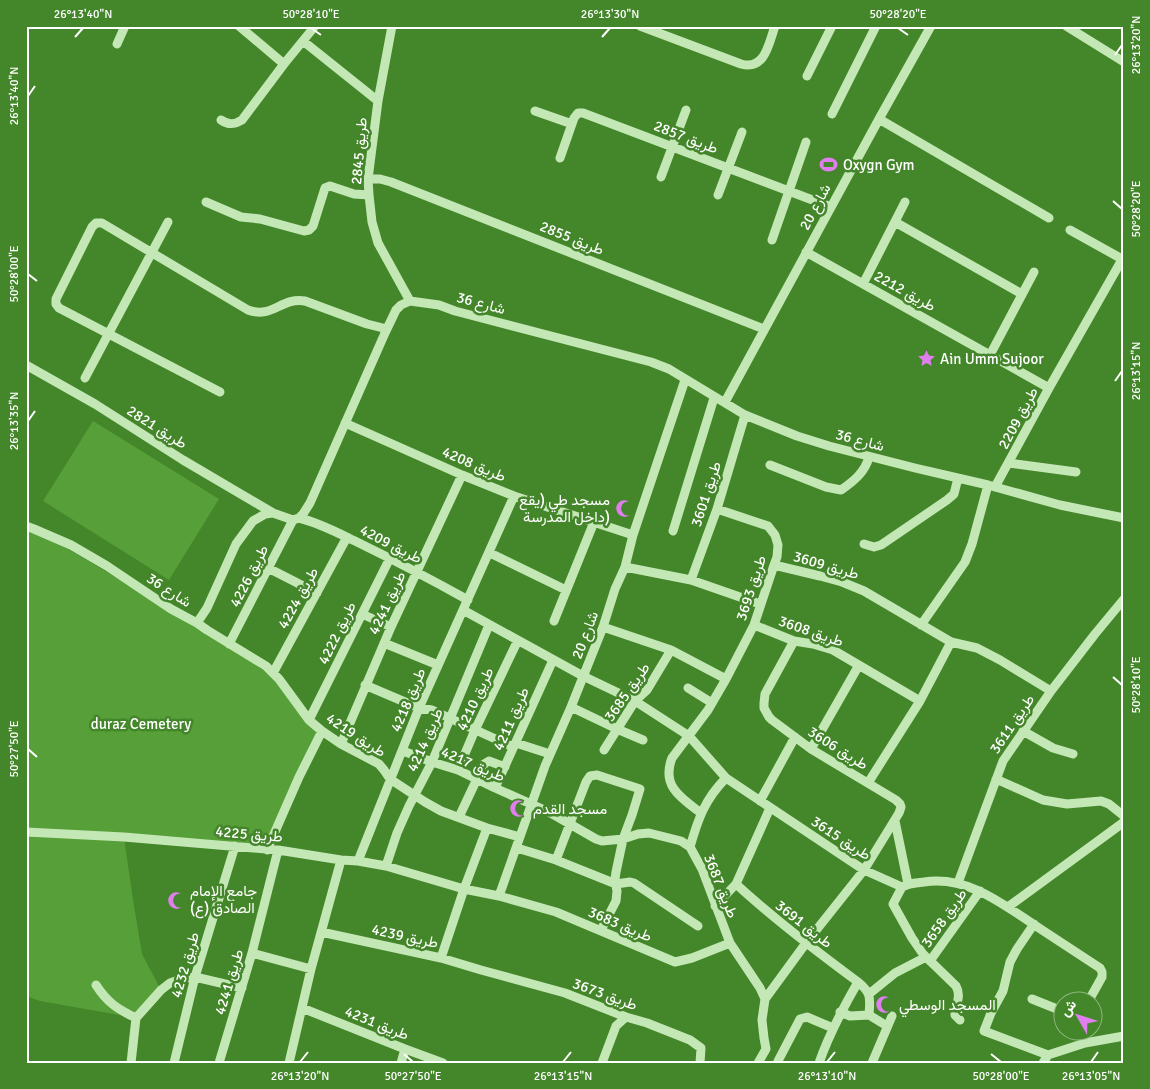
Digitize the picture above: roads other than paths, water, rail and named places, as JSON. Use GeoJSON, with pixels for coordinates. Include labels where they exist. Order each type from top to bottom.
{"type":"FeatureCollection","features":[{"type":"Feature","properties":{"kind":"street"},"geometry":{"type":"LineString","coordinates":[[117,44],[125,26]]}},
{"type":"Feature","properties":{"kind":"street"},"geometry":{"type":"LineString","coordinates":[[239,26],[284,64]]}},
{"type":"Feature","properties":{"kind":"street"},"geometry":{"type":"LineString","coordinates":[[221,120],[229,124],[242,120],[315,26]]}},
{"type":"Feature","properties":{"kind":"street","name":"طريق 2845"},"geometry":{"type":"LineString","coordinates":[[392,26],[378,100],[368,179],[369,195],[372,222],[378,243],[410,301]]}},
{"type":"Feature","properties":{"kind":"street"},"geometry":{"type":"LineString","coordinates":[[640,26],[660,30],[750,66],[759,62],[765,55],[774,26]]}},
{"type":"Feature","properties":{"kind":"street"},"geometry":{"type":"LineString","coordinates":[[807,76],[832,26]]}},
{"type":"Feature","properties":{"kind":"street"},"geometry":{"type":"LineString","coordinates":[[832,114],[876,26]]}},
{"type":"Feature","properties":{"kind":"street","name":"شارع 20"},"geometry":{"type":"LineString","coordinates":[[725,402],[878,118],[931,26]]}},
{"type":"Feature","properties":{"kind":"street"},"geometry":{"type":"LineString","coordinates":[[1066,26],[1124,62]]}},
{"type":"Feature","properties":{"kind":"street"},"geometry":{"type":"LineString","coordinates":[[303,41],[378,100]]}},
{"type":"Feature","properties":{"kind":"street"},"geometry":{"type":"LineString","coordinates":[[661,177],[686,110]]}},
{"type":"Feature","properties":{"kind":"street"},"geometry":{"type":"LineString","coordinates":[[535,111],[572,124],[560,158]]}},
{"type":"Feature","properties":{"kind":"street","name":"طريق 2857"},"geometry":{"type":"LineString","coordinates":[[572,124],[578,113],[584,113],[831,207]]}},
{"type":"Feature","properties":{"kind":"street"},"geometry":{"type":"LineString","coordinates":[[878,118],[1049,218]]}},
{"type":"Feature","properties":{"kind":"street"},"geometry":{"type":"LineString","coordinates":[[718,195],[742,132]]}},
{"type":"Feature","properties":{"kind":"street"},"geometry":{"type":"LineString","coordinates":[[772,240],[806,142]]}},
{"type":"Feature","properties":{"kind":"street","name":"طريق 2855"},"geometry":{"type":"LineString","coordinates":[[368,179],[380,179],[391,182],[764,329]]}},
{"type":"Feature","properties":{"kind":"street"},"geometry":{"type":"LineString","coordinates":[[206,202],[241,217],[260,219],[304,231],[314,226],[325,188],[330,186],[354,194],[369,195]]}},
{"type":"Feature","properties":{"kind":"street"},"geometry":{"type":"LineString","coordinates":[[862,284],[906,202]]}},
{"type":"Feature","properties":{"kind":"street"},"geometry":{"type":"LineString","coordinates":[[85,378],[168,222]]}},
{"type":"Feature","properties":{"kind":"street"},"geometry":{"type":"LineString","coordinates":[[895,222],[1022,294]]}},
{"type":"Feature","properties":{"kind":"street"},"geometry":{"type":"LineString","coordinates":[[220,392],[60,308],[56,304],[56,299],[92,227],[96,223],[102,223],[254,312],[270,311],[290,301],[300,300],[367,324],[388,329]]}},
{"type":"Feature","properties":{"kind":"street"},"geometry":{"type":"LineString","coordinates":[[1070,230],[1123,258]]}},
{"type":"Feature","properties":{"kind":"street","name":"طريق 2212"},"geometry":{"type":"LineString","coordinates":[[806,252],[1049,388]]}},
{"type":"Feature","properties":{"kind":"street","name":"طريق 2209"},"geometry":{"type":"LineString","coordinates":[[992,486],[1009,464],[1049,388],[1123,258]]}},
{"type":"Feature","properties":{"kind":"street"},"geometry":{"type":"LineString","coordinates":[[990,355],[1034,272]]}},
{"type":"Feature","properties":{"kind":"street"},"geometry":{"type":"LineString","coordinates":[[273,513],[296,519],[304,514],[396,310],[410,301]]}},
{"type":"Feature","properties":{"kind":"street","name":"شارع 36"},"geometry":{"type":"LineString","coordinates":[[410,301],[439,305],[455,311],[651,362],[669,369],[714,398],[725,402],[745,415],[797,436],[869,457],[992,486],[1060,505],[1124,518]]}},
{"type":"Feature","properties":{"kind":"street","name":"طريق 2821"},"geometry":{"type":"LineString","coordinates":[[26,365],[95,404],[183,460],[273,513]]}},
{"type":"Feature","properties":{"kind":"street","name":"شارع 20"},"geometry":{"type":"LineString","coordinates":[[499,896],[550,754],[584,676],[615,589],[625,567],[633,535],[685,380]]}},
{"type":"Feature","properties":{"kind":"street"},"geometry":{"type":"LineString","coordinates":[[673,531],[714,398]]}},
{"type":"Feature","properties":{"kind":"street","name":"طريق 3601"},"geometry":{"type":"LineString","coordinates":[[691,580],[717,509],[745,415]]}},
{"type":"Feature","properties":{"kind":"street","name":"طريق 4208"},"geometry":{"type":"LineString","coordinates":[[345,423],[514,496],[633,535]]}},
{"type":"Feature","properties":{"kind":"street"},"geometry":{"type":"LineString","coordinates":[[770,465],[826,487],[841,490],[860,475],[867,466],[869,457]]}},
{"type":"Feature","properties":{"kind":"street"},"geometry":{"type":"LineString","coordinates":[[1009,464],[1076,472]]}},
{"type":"Feature","properties":{"kind":"street","name":"طريق 4241"},"geometry":{"type":"LineString","coordinates":[[341,744],[391,627],[462,474]]}},
{"type":"Feature","properties":{"kind":"street"},"geometry":{"type":"LineString","coordinates":[[864,544],[874,547],[881,545],[947,500],[954,494],[958,478]]}},
{"type":"Feature","properties":{"kind":"street"},"geometry":{"type":"LineString","coordinates":[[921,625],[965,562],[992,486]]}},
{"type":"Feature","properties":{"kind":"street","name":"طريق 4218"},"geometry":{"type":"LineString","coordinates":[[358,861],[419,708],[514,496]]}},
{"type":"Feature","properties":{"kind":"street","name":"طريق 3693"},"geometry":{"type":"LineString","coordinates":[[689,736],[708,710],[754,625],[777,556],[778,545],[775,535],[768,526],[717,509]]}},
{"type":"Feature","properties":{"kind":"street","name":"شارع 36"},"geometry":{"type":"LineString","coordinates":[[26,526],[71,546],[107,566],[171,609],[197,623],[207,608],[240,538],[253,521],[265,514],[273,513]]}},
{"type":"Feature","properties":{"kind":"street","name":"طريق 4209"},"geometry":{"type":"LineString","coordinates":[[296,519],[312,522],[347,537],[468,600]]}},
{"type":"Feature","properties":{"kind":"street","name":"طريق 4226"},"geometry":{"type":"LineString","coordinates":[[229,644],[268,568],[296,519]]}},
{"type":"Feature","properties":{"kind":"street"},"geometry":{"type":"LineString","coordinates":[[554,621],[594,522]]}},
{"type":"Feature","properties":{"kind":"street","name":"طريق 4224"},"geometry":{"type":"LineString","coordinates":[[273,673],[347,537]]}},
{"type":"Feature","properties":{"kind":"street"},"geometry":{"type":"LineString","coordinates":[[490,553],[566,590]]}},
{"type":"Feature","properties":{"kind":"street","name":"طريق 4222"},"geometry":{"type":"LineString","coordinates":[[309,720],[390,558]]}},
{"type":"Feature","properties":{"kind":"street","name":"طريق 3609"},"geometry":{"type":"LineString","coordinates":[[774,565],[842,582],[864,591],[951,642],[977,648],[1051,691]]}},
{"type":"Feature","properties":{"kind":"street"},"geometry":{"type":"LineString","coordinates":[[625,567],[691,580],[760,604]]}},
{"type":"Feature","properties":{"kind":"street"},"geometry":{"type":"LineString","coordinates":[[268,568],[317,593]]}},
{"type":"Feature","properties":{"kind":"street","name":"طريق 3611"},"geometry":{"type":"LineString","coordinates":[[958,883],[1003,761],[1051,691],[1094,634],[1124,599]]}},
{"type":"Feature","properties":{"kind":"street"},"geometry":{"type":"LineString","coordinates":[[463,610],[584,676]]}},
{"type":"Feature","properties":{"kind":"street"},"geometry":{"type":"LineString","coordinates":[[362,614],[391,627]]}},
{"type":"Feature","properties":{"kind":"street","name":"طريق 4219"},"geometry":{"type":"LineString","coordinates":[[197,623],[259,661],[273,673],[309,720],[322,732],[379,764],[390,779],[441,811],[487,828],[520,837]]}},
{"type":"Feature","properties":{"kind":"street","name":"طريق 4214"},"geometry":{"type":"LineString","coordinates":[[386,866],[397,833],[432,762],[489,625]]}},
{"type":"Feature","properties":{"kind":"street","name":"طريق 3608"},"geometry":{"type":"LineString","coordinates":[[754,625],[794,641],[826,648],[920,701]]}},
{"type":"Feature","properties":{"kind":"street"},"geometry":{"type":"LineString","coordinates":[[603,627],[671,650],[726,679]]}},
{"type":"Feature","properties":{"kind":"street","name":"طريق 4210"},"geometry":{"type":"LineString","coordinates":[[458,770],[518,640]]}},
{"type":"Feature","properties":{"kind":"street","name":"طريق 3606"},"geometry":{"type":"LineString","coordinates":[[794,641],[767,690],[764,708],[769,717],[795,737],[898,801],[901,810],[895,820],[905,886]]}},
{"type":"Feature","properties":{"kind":"street"},"geometry":{"type":"LineString","coordinates":[[868,783],[920,701],[951,642]]}},
{"type":"Feature","properties":{"kind":"street"},"geometry":{"type":"LineString","coordinates":[[384,643],[438,665]]}},
{"type":"Feature","properties":{"kind":"street","name":"طريق 3685"},"geometry":{"type":"LineString","coordinates":[[604,750],[635,701],[647,690],[671,650]]}},
{"type":"Feature","properties":{"kind":"street","name":"طريق 4211"},"geometry":{"type":"LineString","coordinates":[[495,788],[553,660]]}},
{"type":"Feature","properties":{"kind":"street"},"geometry":{"type":"LineString","coordinates":[[811,748],[859,665]]}},
{"type":"Feature","properties":{"kind":"street","name":"طريق 3615"},"geometry":{"type":"LineString","coordinates":[[584,676],[635,701],[689,736],[726,778],[864,870],[905,886]]}},
{"type":"Feature","properties":{"kind":"street"},"geometry":{"type":"LineString","coordinates":[[366,685],[419,708],[432,710],[515,745],[550,754]]}},
{"type":"Feature","properties":{"kind":"street"},"geometry":{"type":"LineString","coordinates":[[688,688],[712,703]]}},
{"type":"Feature","properties":{"kind":"street"},"geometry":{"type":"LineString","coordinates":[[571,707],[643,740]]}},
{"type":"Feature","properties":{"kind":"street"},"geometry":{"type":"LineString","coordinates":[[1023,731],[1053,748],[1073,754]]}},
{"type":"Feature","properties":{"kind":"street"},"geometry":{"type":"LineString","coordinates":[[267,850],[299,777],[322,732]]}},
{"type":"Feature","properties":{"kind":"street"},"geometry":{"type":"LineString","coordinates":[[689,736],[672,758],[668,767],[669,779],[674,790],[683,800],[701,813]]}},
{"type":"Feature","properties":{"kind":"street"},"geometry":{"type":"LineString","coordinates":[[760,801],[795,737]]}},
{"type":"Feature","properties":{"kind":"street","name":"طريق 4217"},"geometry":{"type":"LineString","coordinates":[[403,751],[458,770],[532,804]]}},
{"type":"Feature","properties":{"kind":"street"},"geometry":{"type":"LineString","coordinates":[[459,817],[484,764],[489,761],[505,767]]}},
{"type":"Feature","properties":{"kind":"street"},"geometry":{"type":"LineString","coordinates":[[556,860],[590,776],[597,775],[640,789],[623,840],[616,872],[616,901],[601,930]]}},
{"type":"Feature","properties":{"kind":"street"},"geometry":{"type":"LineString","coordinates":[[690,847],[701,813],[712,794],[726,778]]}},
{"type":"Feature","properties":{"kind":"street"},"geometry":{"type":"LineString","coordinates":[[996,779],[1044,800],[1067,804],[1100,801],[1109,804],[1124,816]]}},
{"type":"Feature","properties":{"kind":"street","name":"طريق 3687"},"geometry":{"type":"LineString","coordinates":[[532,804],[602,841],[623,840],[638,834],[649,833],[681,841],[690,847],[702,869],[730,943],[760,988],[765,999]]}},
{"type":"Feature","properties":{"kind":"street"},"geometry":{"type":"LineString","coordinates":[[715,906],[736,884],[770,808]]}},
{"type":"Feature","properties":{"kind":"street"},"geometry":{"type":"LineString","coordinates":[[833,1028],[807,1017],[800,1019],[779,1062],[766,1049],[762,1020],[765,999],[806,943],[864,870],[895,820]]}},
{"type":"Feature","properties":{"kind":"street"},"geometry":{"type":"LineString","coordinates":[[1008,906],[1124,822]]}},
{"type":"Feature","properties":{"kind":"street"},"geometry":{"type":"LineString","coordinates":[[441,958],[487,828]]}},
{"type":"Feature","properties":{"kind":"street","name":"طريق 4225"},"geometry":{"type":"LineString","coordinates":[[26,832],[124,837],[278,850],[386,866],[464,889],[499,896]]}},
{"type":"Feature","properties":{"kind":"street","name":"طريق 4232"},"geometry":{"type":"LineString","coordinates":[[174,1063],[194,977],[235,846]]}},
{"type":"Feature","properties":{"kind":"street"},"geometry":{"type":"LineString","coordinates":[[517,848],[556,860],[616,884],[634,882],[698,926]]}},
{"type":"Feature","properties":{"kind":"street","name":"طريق 4241"},"geometry":{"type":"LineString","coordinates":[[219,1063],[252,953],[278,850]]}},
{"type":"Feature","properties":{"kind":"street"},"geometry":{"type":"LineString","coordinates":[[289,1063],[311,969],[341,860]]}},
{"type":"Feature","properties":{"kind":"street"},"geometry":{"type":"LineString","coordinates":[[905,886],[931,881],[958,883],[980,891],[1008,906],[1100,968],[1102,977],[1094,992]]}},
{"type":"Feature","properties":{"kind":"street","name":"طريق 3691"},"geometry":{"type":"LineString","coordinates":[[736,884],[762,908],[866,988],[869,994]]}},
{"type":"Feature","properties":{"kind":"street","name":"طريق 3658"},"geometry":{"type":"LineString","coordinates":[[905,886],[893,904],[912,938],[928,959],[956,986],[959,999],[955,1015],[960,1020]]}},
{"type":"Feature","properties":{"kind":"street","name":"طريق 3658"},"geometry":{"type":"LineString","coordinates":[[928,959],[980,891]]}},
{"type":"Feature","properties":{"kind":"street","name":"طريق 3683"},"geometry":{"type":"LineString","coordinates":[[499,896],[556,912],[675,962],[692,958],[730,943]]}},
{"type":"Feature","properties":{"kind":"street"},"geometry":{"type":"LineString","coordinates":[[1034,924],[1010,962],[1003,991],[984,1031],[1046,1059],[1085,1043],[1094,1042]]}},
{"type":"Feature","properties":{"kind":"street","name":"طريق 4239"},"geometry":{"type":"LineString","coordinates":[[321,932],[441,958],[481,970]]}},
{"type":"Feature","properties":{"kind":"street"},"geometry":{"type":"LineString","coordinates":[[252,953],[311,969]]}},
{"type":"Feature","properties":{"kind":"street"},"geometry":{"type":"LineString","coordinates":[[869,1015],[869,994],[895,973],[928,959]]}},
{"type":"Feature","properties":{"kind":"street","name":"طريق 3673"},"geometry":{"type":"LineString","coordinates":[[481,970],[565,993],[690,1040],[701,1048],[700,1063]]}},
{"type":"Feature","properties":{"kind":"street"},"geometry":{"type":"LineString","coordinates":[[131,1063],[136,1018],[161,990],[170,983],[194,977],[242,988]]}},
{"type":"Feature","properties":{"kind":"street"},"geometry":{"type":"LineString","coordinates":[[819,1063],[840,1012],[858,982]]}},
{"type":"Feature","properties":{"kind":"street"},"geometry":{"type":"LineString","coordinates":[[96,985],[112,1004],[122,1012],[136,1018]]}},
{"type":"Feature","properties":{"kind":"street"},"geometry":{"type":"LineString","coordinates":[[1032,999],[1052,1007]]}},
{"type":"Feature","properties":{"kind":"street","name":"طريق 4231"},"geometry":{"type":"LineString","coordinates":[[302,1008],[443,1063]]}},
{"type":"Feature","properties":{"kind":"street"},"geometry":{"type":"LineString","coordinates":[[840,1012],[850,1016],[869,1015],[888,1026]]}},
{"type":"Feature","properties":{"kind":"street"},"geometry":{"type":"LineString","coordinates":[[872,1063],[892,1016]]}},
{"type":"Feature","properties":{"kind":"street"},"geometry":{"type":"LineString","coordinates":[[602,1063],[616,1026],[626,1017]]}},
{"type":"Feature","properties":{"kind":"street"},"geometry":{"type":"LineString","coordinates":[[1102,1041],[1122,1038],[1124,1036]]}},
{"type":"Feature","properties":{"kind":"street"},"geometry":{"type":"LineString","coordinates":[[401,1063],[405,1049]]}},
{"type":"Feature","properties":{"kind":"street"},"geometry":{"type":"LineString","coordinates":[[758,1063],[766,1049]]}},
{"type":"Feature","properties":{"kind":"place","name":"Oxygn Gym"},"geometry":{"type":"Point","coordinates":[829,165]}},
{"type":"Feature","properties":{"kind":"place","name":"Ain Umm Sujoor"},"geometry":{"type":"Point","coordinates":[926,359]}},
{"type":"Feature","properties":{"kind":"place","name":"مسجد طي (يقع داخل المدرسة)"},"geometry":{"type":"Point","coordinates":[624,509]}},
{"type":"Feature","properties":{"kind":"place","name":"مسجد القدم"},"geometry":{"type":"Point","coordinates":[519,809]}},
{"type":"Feature","properties":{"kind":"place","name":"جامع الإمام الصادق (ع)"},"geometry":{"type":"Point","coordinates":[176,900]}},
{"type":"Feature","properties":{"kind":"place","name":"المسجد الوسطي"},"geometry":{"type":"Point","coordinates":[885,1005]}},
{"type":"Feature","properties":{"kind":"park label","name":"duraz Cemetery"},"geometry":{"type":"Point","coordinates":[141,724]}}]}
